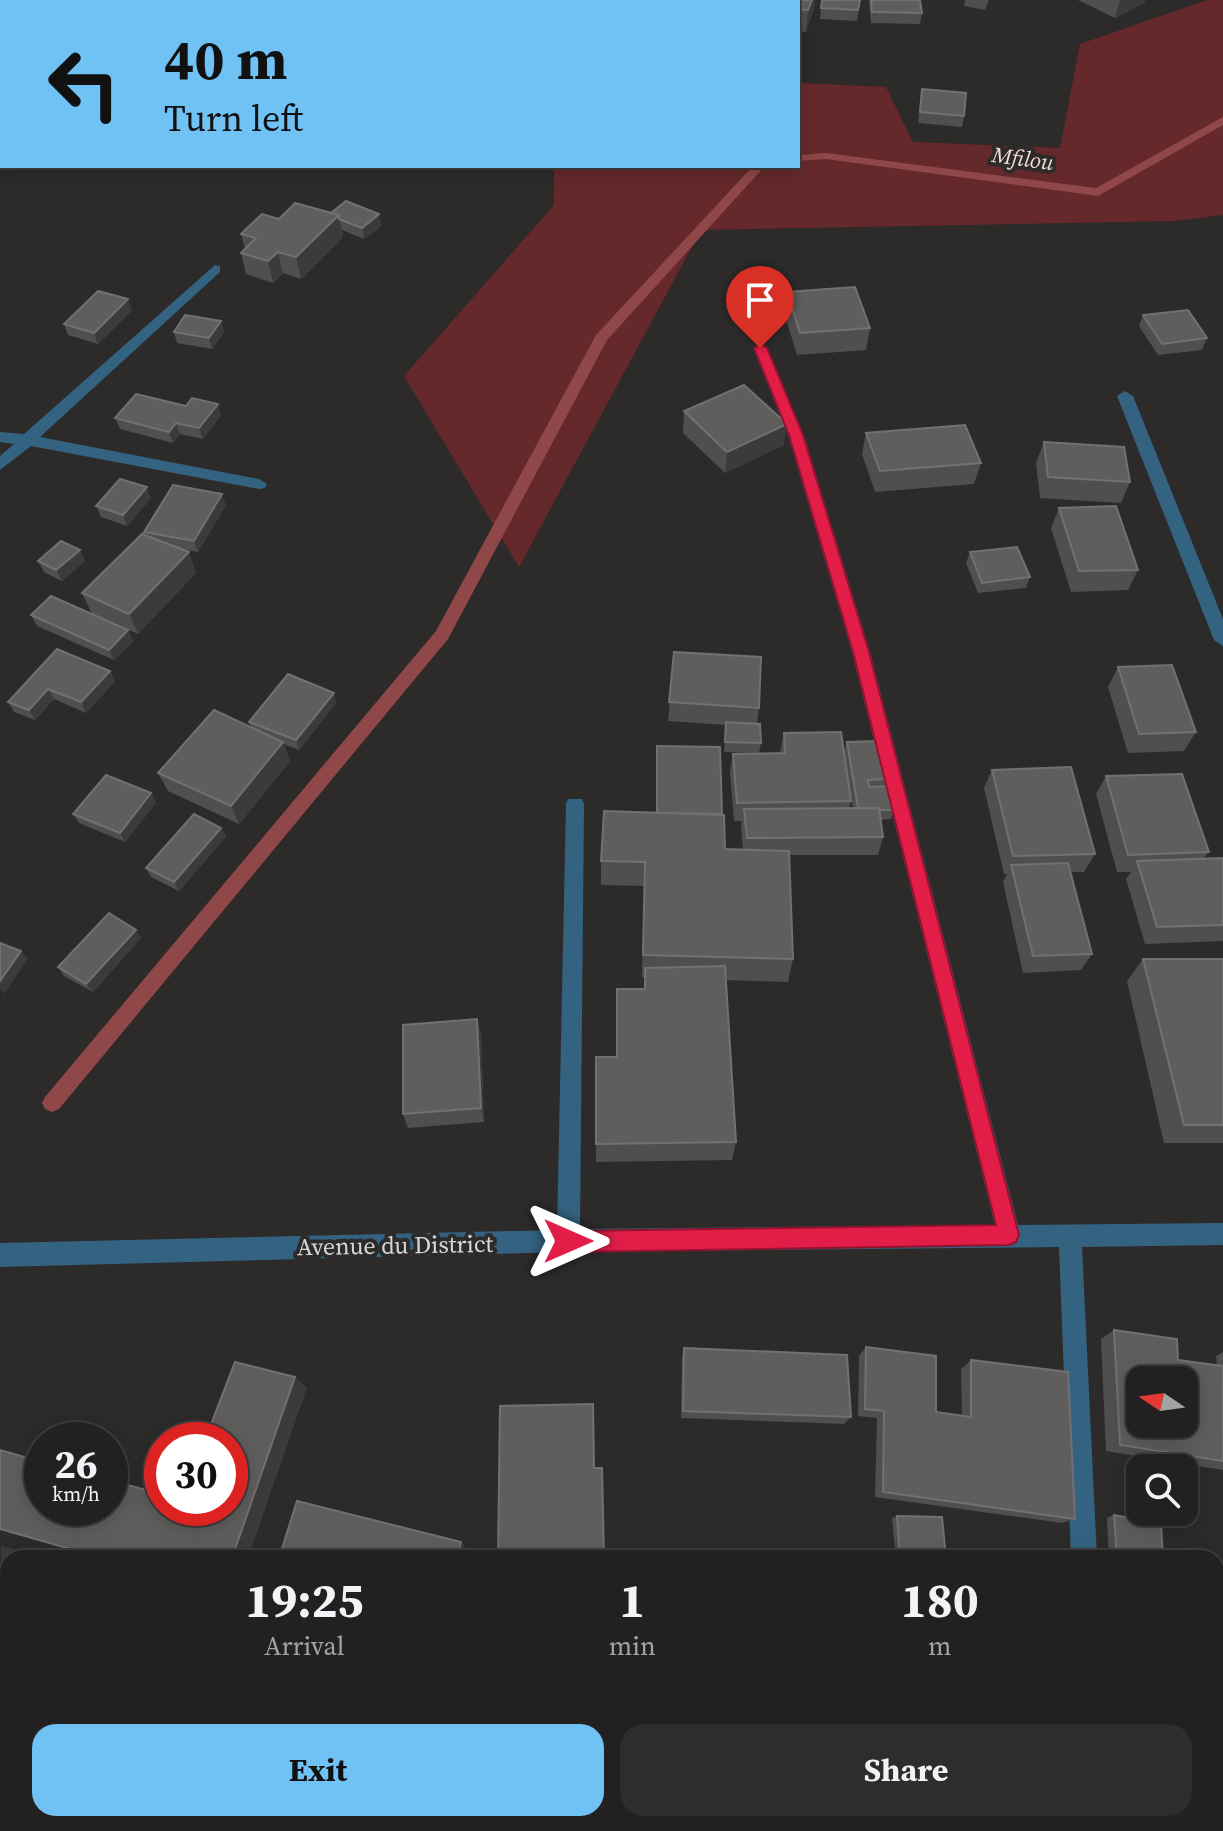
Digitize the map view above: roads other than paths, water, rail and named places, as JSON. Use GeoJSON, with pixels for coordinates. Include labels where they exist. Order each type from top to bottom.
{"type":"FeatureCollection","features":[{"type":"Feature","properties":{"kind":"street"},"geometry":{"type":"LineString","coordinates":[[0,465],[215,269]]}},
{"type":"Feature","properties":{"kind":"street"},"geometry":{"type":"LineString","coordinates":[[760,348],[796,435],[861,652],[1009,1235]]}},
{"type":"Feature","properties":{"kind":"street"},"geometry":{"type":"LineString","coordinates":[[1125,396],[1223,640]]}},
{"type":"Feature","properties":{"kind":"street"},"geometry":{"type":"LineString","coordinates":[[0,437],[259,484]]}},
{"type":"Feature","properties":{"kind":"street"},"geometry":{"type":"LineString","coordinates":[[568,1241],[575,804]]}},
{"type":"Feature","properties":{"kind":"street"},"geometry":{"type":"LineString","coordinates":[[1070,1234],[1084,1550]]}},
{"type":"Feature","properties":{"kind":"street","name":"Avenue du District"},"geometry":{"type":"LineString","coordinates":[[0,1255],[568,1241],[1223,1234]]}},
{"type":"Feature","properties":{"kind":"waterway","name":"Mfilou"},"geometry":{"type":"LineString","coordinates":[[800,158],[826,156],[1098,192],[1223,120]]}},
{"type":"Feature","properties":{"kind":"waterway"},"geometry":{"type":"LineString","coordinates":[[52,1103],[442,635],[601,338],[757,168]]}}]}
